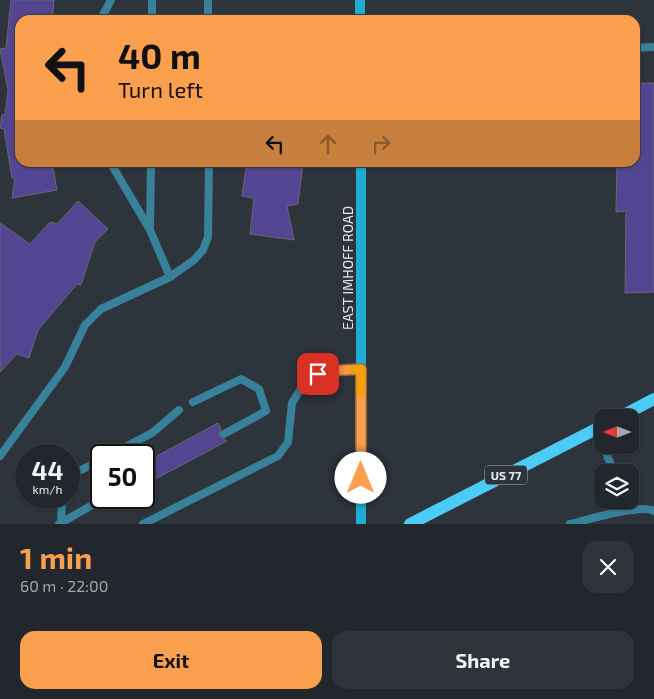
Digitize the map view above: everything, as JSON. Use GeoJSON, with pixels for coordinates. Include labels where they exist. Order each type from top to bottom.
{"type":"FeatureCollection","features":[{"type":"Feature","properties":{"kind":"main road"},"geometry":{"type":"LineString","coordinates":[[360,0],[360,15]]}},
{"type":"Feature","properties":{"kind":"main road","name":"EAST IMHOFF ROAD"},"geometry":{"type":"LineString","coordinates":[[361,167],[361,524]]}},
{"type":"Feature","properties":{"kind":"main road"},"geometry":{"type":"LineString","coordinates":[[635,409],[654,399]]}},
{"type":"Feature","properties":{"kind":"main road","name":"US 77"},"geometry":{"type":"LineString","coordinates":[[410,524],[594,430]]}},
{"type":"Feature","properties":{"kind":"lane"},"geometry":{"type":"LineString","coordinates":[[103,15],[111,0]]}},
{"type":"Feature","properties":{"kind":"lane"},"geometry":{"type":"LineString","coordinates":[[152,0],[152,15]]}},
{"type":"Feature","properties":{"kind":"lane"},"geometry":{"type":"LineString","coordinates":[[208,0],[208,15]]}},
{"type":"Feature","properties":{"kind":"lane"},"geometry":{"type":"LineString","coordinates":[[640,48],[654,47]]}},
{"type":"Feature","properties":{"kind":"lane"},"geometry":{"type":"LineString","coordinates":[[113,167],[150,230],[170,277]]}},
{"type":"Feature","properties":{"kind":"lane"},"geometry":{"type":"LineString","coordinates":[[150,230],[151,167]]}},
{"type":"Feature","properties":{"kind":"lane"},"geometry":{"type":"LineString","coordinates":[[0,456],[64,367],[85,325],[101,309],[170,277],[194,260],[203,250],[208,237],[209,167]]}},
{"type":"Feature","properties":{"kind":"lane"},"geometry":{"type":"LineString","coordinates":[[143,524],[278,456],[288,442],[292,403],[308,377],[328,371],[361,369]]}},
{"type":"Feature","properties":{"kind":"lane"},"geometry":{"type":"LineString","coordinates":[[193,402],[241,379],[259,389],[266,411],[224,434]]}},
{"type":"Feature","properties":{"kind":"lane"},"geometry":{"type":"LineString","coordinates":[[131,444],[152,433],[179,410]]}},
{"type":"Feature","properties":{"kind":"lane"},"geometry":{"type":"LineString","coordinates":[[60,524],[90,506]]}},
{"type":"Feature","properties":{"kind":"lane"},"geometry":{"type":"LineString","coordinates":[[60,524],[61,509]]}},
{"type":"Feature","properties":{"kind":"lane"},"geometry":{"type":"LineString","coordinates":[[570,524],[634,510],[650,509],[654,511]]}},
{"type":"Feature","properties":{"kind":"building"},"geometry":{"type":"Polygon","coordinates":[[[11,0],[54,0],[52,15],[15,15],[15,167],[53,167],[57,190],[12,198],[15,178],[12,178],[4,129],[0,128],[2,115],[5,115],[8,90],[0,49],[6,48],[11,0]]]}},
{"type":"Feature","properties":{"kind":"building"},"geometry":{"type":"Polygon","coordinates":[[[640,83],[654,83],[654,292],[625,293],[626,211],[616,212],[617,167],[640,167],[640,83]]]}},
{"type":"Feature","properties":{"kind":"building"},"geometry":{"type":"Polygon","coordinates":[[[246,167],[302,167],[298,204],[287,206],[294,240],[250,234],[254,198],[242,196],[246,167]]]}},
{"type":"Feature","properties":{"kind":"building"},"geometry":{"type":"Polygon","coordinates":[[[78,201],[108,229],[95,242],[81,285],[77,284],[38,330],[29,358],[17,354],[0,372],[0,223],[30,244],[50,222],[57,224],[78,201]]]}},
{"type":"Feature","properties":{"kind":"building"},"geometry":{"type":"Polygon","coordinates":[[[218,423],[221,429],[219,436],[227,441],[155,479],[155,457],[218,423]]]}},
{"type":"Feature","properties":{"kind":"slow traffic"},"geometry":{"type":"LineString","coordinates":[[353,370],[361,369],[361,392]]}},
{"type":"Feature","properties":{"kind":"route"},"geometry":{"type":"LineString","coordinates":[[318,374],[328,371],[361,369],[361,478]]}}]}
